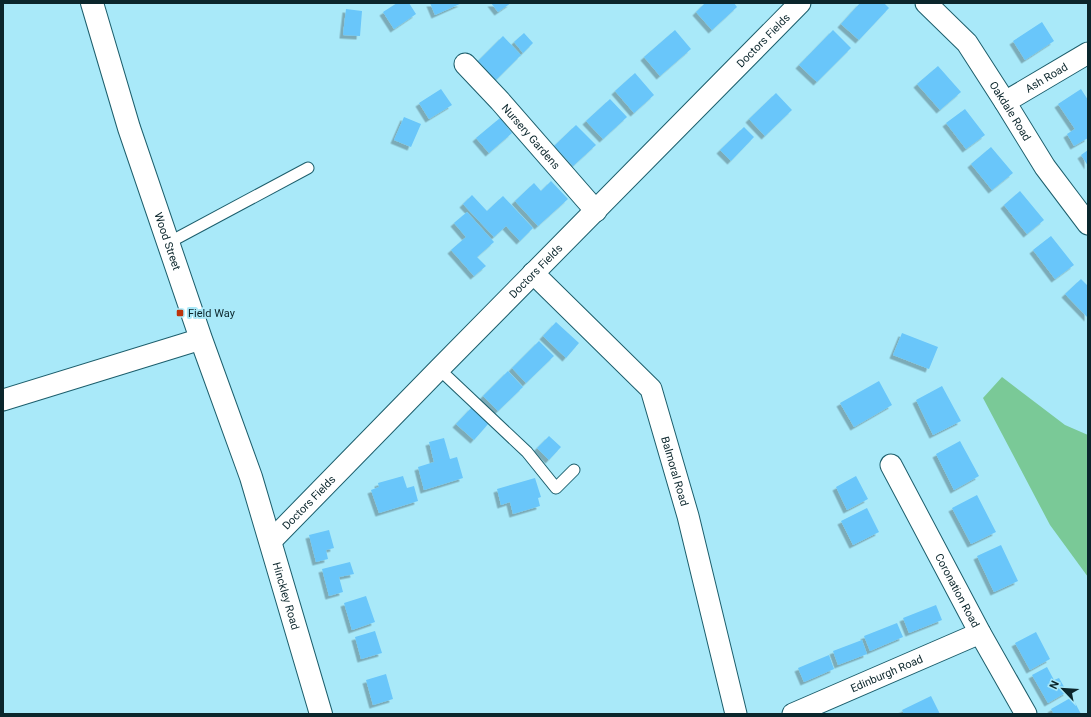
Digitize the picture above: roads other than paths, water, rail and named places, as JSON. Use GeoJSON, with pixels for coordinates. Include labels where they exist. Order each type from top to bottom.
{"type":"FeatureCollection","features":[{"type":"Feature","properties":{"kind":"street","name":"Wood Street"},"geometry":{"type":"LineString","coordinates":[[92,3],[130,128],[168,243],[251,477]]}},
{"type":"Feature","properties":{"kind":"street","name":"Doctors Fields"},"geometry":{"type":"LineString","coordinates":[[271,541],[438,369],[800,3]]}},
{"type":"Feature","properties":{"kind":"street","name":"Oakdale Road"},"geometry":{"type":"LineString","coordinates":[[926,3],[967,43],[1006,102],[1045,167],[1088,224]]}},
{"type":"Feature","properties":{"kind":"street","name":"Ash Road"},"geometry":{"type":"LineString","coordinates":[[1006,102],[1088,54]]}},
{"type":"Feature","properties":{"kind":"street","name":"Nursery Gardens"},"geometry":{"type":"LineString","coordinates":[[465,64],[500,101],[596,210]]}},
{"type":"Feature","properties":{"kind":"street","name":"Balmoral Road"},"geometry":{"type":"LineString","coordinates":[[533,273],[651,389],[688,516],[736,714]]}},
{"type":"Feature","properties":{"kind":"street"},"geometry":{"type":"LineString","coordinates":[[3,400],[202,339]]}},
{"type":"Feature","properties":{"kind":"street","name":"Coronation Road"},"geometry":{"type":"LineString","coordinates":[[891,465],[980,633],[1026,714]]}},
{"type":"Feature","properties":{"kind":"street","name":"Hinckley Road"},"geometry":{"type":"LineString","coordinates":[[251,477],[321,714]]}},
{"type":"Feature","properties":{"kind":"street","name":"Edinburgh Road"},"geometry":{"type":"LineString","coordinates":[[793,714],[980,633]]}},
{"type":"Feature","properties":{"kind":"lane"},"geometry":{"type":"LineString","coordinates":[[168,243],[308,168]]}},
{"type":"Feature","properties":{"kind":"lane"},"geometry":{"type":"LineString","coordinates":[[438,369],[527,452],[556,488],[574,470]]}},
{"type":"Feature","properties":{"kind":"place","name":"Field Way"},"geometry":{"type":"Point","coordinates":[180,313]}}]}
